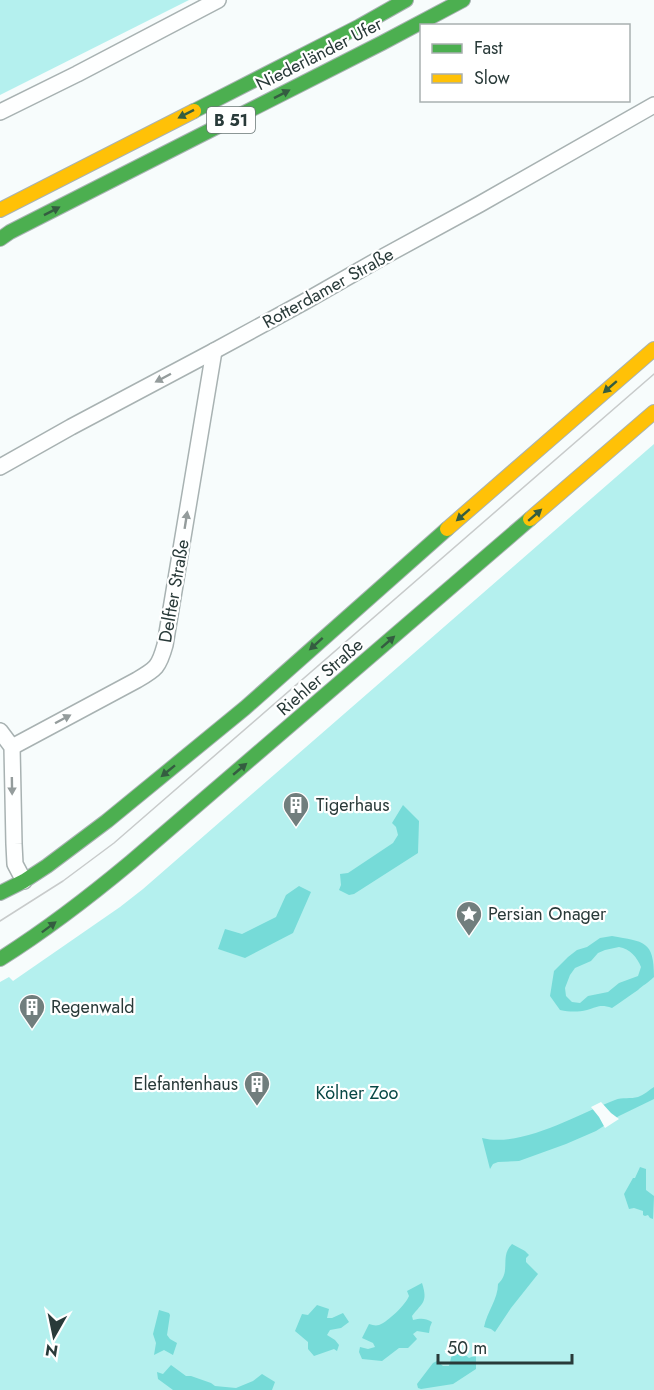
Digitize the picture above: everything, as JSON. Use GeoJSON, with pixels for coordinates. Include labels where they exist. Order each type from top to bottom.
{"type":"FeatureCollection","features":[{"type":"Feature","properties":{"kind":"main road","name":"Niederländer Ufer"},"geometry":{"type":"LineString","coordinates":[[0,210],[360,26],[406,0]]}},
{"type":"Feature","properties":{"kind":"main road","name":"Niederländer Ufer"},"geometry":{"type":"LineString","coordinates":[[0,238],[463,0]]}},
{"type":"Feature","properties":{"kind":"main road","name":"Riehler Straße"},"geometry":{"type":"LineString","coordinates":[[0,893],[47,866],[107,821],[245,708],[381,586],[654,349]]}},
{"type":"Feature","properties":{"kind":"main road","name":"Riehler Straße"},"geometry":{"type":"LineString","coordinates":[[0,959],[36,936],[131,862],[654,412]]}},
{"type":"Feature","properties":{"kind":"street"},"geometry":{"type":"LineString","coordinates":[[0,112],[218,0]]}},
{"type":"Feature","properties":{"kind":"street","name":"Rotterdamer Straße"},"geometry":{"type":"LineString","coordinates":[[0,467],[480,204],[654,105]]}},
{"type":"Feature","properties":{"kind":"street","name":"Delfter Straße"},"geometry":{"type":"LineString","coordinates":[[12,747],[152,672],[161,661],[214,351]]}},
{"type":"Feature","properties":{"kind":"street"},"geometry":{"type":"LineString","coordinates":[[0,731],[12,747],[14,854],[15,864],[24,881]]}},
{"type":"Feature","properties":{"kind":"green space"},"geometry":{"type":"Polygon","coordinates":[[[0,0],[189,0],[0,95],[0,0]]]}},
{"type":"Feature","properties":{"kind":"green space","name":"Kölner Zoo"},"geometry":{"type":"Polygon","coordinates":[[[654,444],[654,1390],[0,1390],[0,982],[9,977],[13,981],[143,889],[654,444]]]}},
{"type":"Feature","properties":{"kind":"shaded area"},"geometry":{"type":"Polygon","coordinates":[[[403,805],[419,821],[418,853],[354,894],[349,895],[339,890],[340,874],[348,873],[393,843],[398,835],[392,823],[403,805]]]}},
{"type":"Feature","properties":{"kind":"shaded area"},"geometry":{"type":"Polygon","coordinates":[[[299,886],[311,892],[293,933],[245,958],[218,949],[225,929],[242,934],[276,917],[286,895],[299,886]]]}},
{"type":"Feature","properties":{"kind":"shaded area"},"geometry":{"type":"Polygon","coordinates":[[[612,936],[645,945],[652,956],[654,977],[612,1008],[602,1006],[580,1011],[560,1010],[550,996],[554,971],[577,950],[587,947],[600,938],[612,936]],[[619,947],[598,953],[591,961],[575,968],[565,988],[566,996],[572,1002],[580,1003],[588,996],[608,992],[619,983],[638,976],[641,967],[639,963],[633,954],[619,947]]]}},
{"type":"Feature","properties":{"kind":"shaded area"},"geometry":{"type":"Polygon","coordinates":[[[654,1087],[654,1099],[619,1116],[596,1131],[519,1161],[498,1162],[490,1169],[482,1138],[498,1140],[532,1134],[615,1100],[638,1097],[654,1087]]]}},
{"type":"Feature","properties":{"kind":"shaded area"},"geometry":{"type":"Polygon","coordinates":[[[640,1167],[646,1169],[646,1190],[654,1196],[653,1219],[648,1215],[643,1215],[643,1211],[629,1209],[624,1194],[640,1167]]]}},
{"type":"Feature","properties":{"kind":"shaded area"},"geometry":{"type":"Polygon","coordinates":[[[512,1244],[529,1255],[526,1262],[538,1274],[495,1332],[484,1327],[498,1284],[504,1274],[506,1254],[512,1244]]]}},
{"type":"Feature","properties":{"kind":"shaded area"},"geometry":{"type":"Polygon","coordinates":[[[422,1283],[424,1298],[412,1316],[413,1320],[423,1319],[432,1322],[429,1333],[417,1331],[413,1334],[417,1339],[408,1348],[399,1348],[382,1361],[362,1359],[359,1352],[360,1347],[368,1349],[375,1347],[373,1343],[362,1338],[369,1324],[379,1325],[387,1320],[407,1299],[409,1296],[407,1291],[422,1283]]]}},
{"type":"Feature","properties":{"kind":"shaded area"},"geometry":{"type":"Polygon","coordinates":[[[317,1305],[329,1309],[327,1318],[343,1313],[349,1322],[341,1328],[330,1330],[327,1335],[339,1345],[337,1351],[334,1349],[314,1356],[308,1349],[308,1342],[295,1331],[302,1314],[308,1315],[317,1305]]]}},
{"type":"Feature","properties":{"kind":"shaded area"},"geometry":{"type":"Polygon","coordinates":[[[159,1310],[170,1315],[167,1335],[177,1343],[173,1355],[164,1350],[154,1355],[156,1343],[153,1334],[159,1310]]]}},
{"type":"Feature","properties":{"kind":"shaded area"},"geometry":{"type":"Polygon","coordinates":[[[452,1354],[464,1354],[469,1358],[476,1355],[476,1369],[453,1384],[418,1388],[417,1384],[433,1363],[437,1361],[443,1366],[449,1366],[452,1354]]]}},
{"type":"Feature","properties":{"kind":"shaded area"},"geometry":{"type":"Polygon","coordinates":[[[171,1365],[186,1376],[215,1386],[236,1388],[253,1381],[262,1374],[275,1382],[272,1390],[173,1390],[158,1379],[157,1372],[163,1374],[171,1365]]]}},
{"type":"Feature","properties":{"kind":"pier"},"geometry":{"type":"Polygon","coordinates":[[[601,1102],[619,1119],[605,1128],[591,1107],[601,1102]]]}},
{"type":"Feature","properties":{"kind":"tram line"},"geometry":{"type":"LineString","coordinates":[[0,921],[63,881],[114,843],[654,374]]}},
{"type":"Feature","properties":{"kind":"traffic: fast"},"geometry":{"type":"LineString","coordinates":[[194,111],[406,0]]}},
{"type":"Feature","properties":{"kind":"traffic: fast"},"geometry":{"type":"LineString","coordinates":[[0,239],[463,0]]}},
{"type":"Feature","properties":{"kind":"traffic: fast"},"geometry":{"type":"LineString","coordinates":[[0,959],[67,913],[131,862],[530,519]]}},
{"type":"Feature","properties":{"kind":"traffic: fast"},"geometry":{"type":"LineString","coordinates":[[0,893],[47,866],[107,821],[245,708],[447,529]]}},
{"type":"Feature","properties":{"kind":"traffic: slow"},"geometry":{"type":"LineString","coordinates":[[0,210],[194,111]]}},
{"type":"Feature","properties":{"kind":"traffic: slow"},"geometry":{"type":"LineString","coordinates":[[447,529],[654,349]]}},
{"type":"Feature","properties":{"kind":"traffic: slow"},"geometry":{"type":"LineString","coordinates":[[530,519],[654,412]]}},
{"type":"Feature","properties":{"kind":"place","name":"Tigerhaus"},"geometry":{"type":"Point","coordinates":[296,828]}},
{"type":"Feature","properties":{"kind":"place","name":"Persian Onager"},"geometry":{"type":"Point","coordinates":[469,937]}},
{"type":"Feature","properties":{"kind":"place","name":"Regenwald"},"geometry":{"type":"Point","coordinates":[32,1030]}},
{"type":"Feature","properties":{"kind":"place","name":"Elefantenhaus"},"geometry":{"type":"Point","coordinates":[257,1107]}}]}
